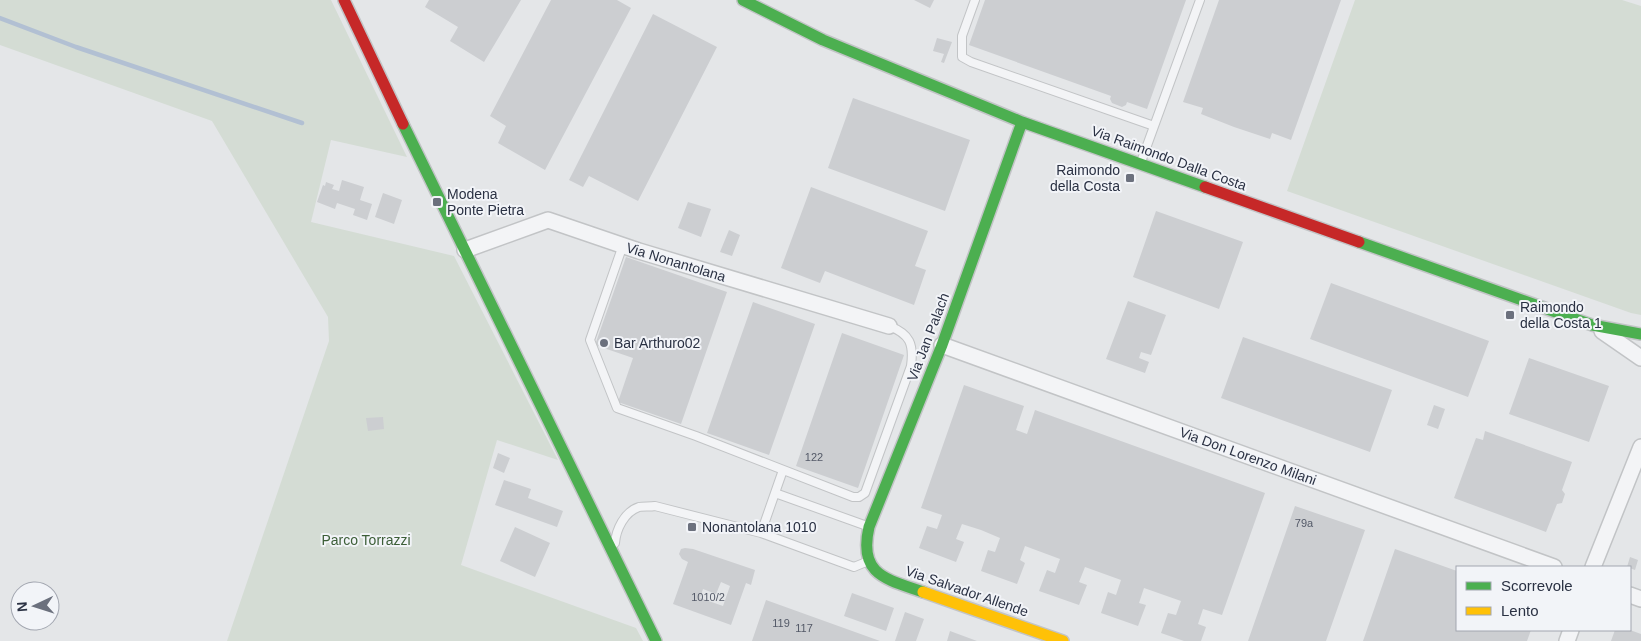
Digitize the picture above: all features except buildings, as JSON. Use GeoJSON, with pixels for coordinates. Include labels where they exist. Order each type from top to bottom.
{"type":"FeatureCollection","features":[{"type":"Feature","properties":{"kind":"street"},"geometry":{"type":"LineString","coordinates":[[344,0],[656,641]]}},
{"type":"Feature","properties":{"kind":"street","name":"Via Raimondo Dalla Costa"},"geometry":{"type":"LineString","coordinates":[[743,0],[824,40],[1022,122],[1592,325],[1641,334]]}},
{"type":"Feature","properties":{"kind":"street","name":"Via Jan Palach"},"geometry":{"type":"LineString","coordinates":[[868,561],[865,544],[869,527],[942,346],[1022,122]]}},
{"type":"Feature","properties":{"kind":"street","name":"Via Nonantolana"},"geometry":{"type":"LineString","coordinates":[[465,250],[548,220],[623,245],[889,326]]}},
{"type":"Feature","properties":{"kind":"street"},"geometry":{"type":"LineString","coordinates":[[1592,325],[1641,358]]}},
{"type":"Feature","properties":{"kind":"street","name":"Via Don Lorenzo Milani"},"geometry":{"type":"LineString","coordinates":[[942,346],[1551,566]]}},
{"type":"Feature","properties":{"kind":"street"},"geometry":{"type":"LineString","coordinates":[[1593,566],[1641,447]]}},
{"type":"Feature","properties":{"kind":"street","name":"Via Salvador Allende"},"geometry":{"type":"LineString","coordinates":[[868,561],[884,578],[1063,641]]}},
{"type":"Feature","properties":{"kind":"lane"},"geometry":{"type":"LineString","coordinates":[[975,0],[962,36],[962,57],[971,62],[1154,126]]}},
{"type":"Feature","properties":{"kind":"lane"},"geometry":{"type":"LineString","coordinates":[[1140,164],[1200,0]]}},
{"type":"Feature","properties":{"kind":"lane"},"geometry":{"type":"LineString","coordinates":[[623,245],[590,340],[616,408],[696,436],[853,497],[859,497],[865,493],[911,366],[913,354],[909,338],[900,330],[889,326]]}},
{"type":"Feature","properties":{"kind":"lane"},"geometry":{"type":"LineString","coordinates":[[760,533],[783,470]]}},
{"type":"Feature","properties":{"kind":"lane"},"geometry":{"type":"LineString","coordinates":[[775,493],[869,527]]}},
{"type":"Feature","properties":{"kind":"lane"},"geometry":{"type":"LineString","coordinates":[[615,556],[616,534],[626,515],[639,507],[655,506],[760,533],[854,567],[868,561]]}},
{"type":"Feature","properties":{"kind":"green space","name":"Parco Torrazzi"},"geometry":{"type":"Polygon","coordinates":[[[0,0],[331,0],[407,157],[331,140],[311,222],[454,256],[558,460],[497,440],[461,565],[636,628],[643,641],[227,641],[329,341],[328,317],[212,121],[0,45],[0,0]]]}},
{"type":"Feature","properties":{"kind":"green space"},"geometry":{"type":"Polygon","coordinates":[[[1355,0],[1622,0],[1641,6],[1641,315],[1287,191],[1355,0]]]}},
{"type":"Feature","properties":{"kind":"waterway"},"geometry":{"type":"LineString","coordinates":[[0,18],[76,47],[302,123]]}},
{"type":"Feature","properties":{"kind":"traffic: fast"},"geometry":{"type":"LineString","coordinates":[[743,0],[823,40],[1022,122],[1205,187]]}},
{"type":"Feature","properties":{"kind":"traffic: fast"},"geometry":{"type":"LineString","coordinates":[[923,592],[887,578],[878,573],[871,565],[867,543],[869,527],[942,345],[1022,122]]}},
{"type":"Feature","properties":{"kind":"traffic: fast"},"geometry":{"type":"LineString","coordinates":[[403,124],[656,641]]}},
{"type":"Feature","properties":{"kind":"traffic: fast"},"geometry":{"type":"LineString","coordinates":[[1359,242],[1592,325],[1641,334]]}},
{"type":"Feature","properties":{"kind":"traffic: slow"},"geometry":{"type":"LineString","coordinates":[[923,592],[1063,641]]}},
{"type":"Feature","properties":{"kind":"traffic: jam"},"geometry":{"type":"LineString","coordinates":[[344,0],[403,124]]}},
{"type":"Feature","properties":{"kind":"traffic: jam"},"geometry":{"type":"LineString","coordinates":[[1205,187],[1359,242]]}},
{"type":"Feature","properties":{"kind":"place","name":"Raimondo della Costa"},"geometry":{"type":"Point","coordinates":[1130,178]}},
{"type":"Feature","properties":{"kind":"place","name":"Modena Ponte Pietra"},"geometry":{"type":"Point","coordinates":[437,202]}},
{"type":"Feature","properties":{"kind":"place","name":"Raimondo della Costa 1"},"geometry":{"type":"Point","coordinates":[1510,315]}},
{"type":"Feature","properties":{"kind":"place","name":"Bar Arthuro02"},"geometry":{"type":"Point","coordinates":[604,343]}},
{"type":"Feature","properties":{"kind":"place","name":"Nonantolana 1010"},"geometry":{"type":"Point","coordinates":[692,527]}}]}
